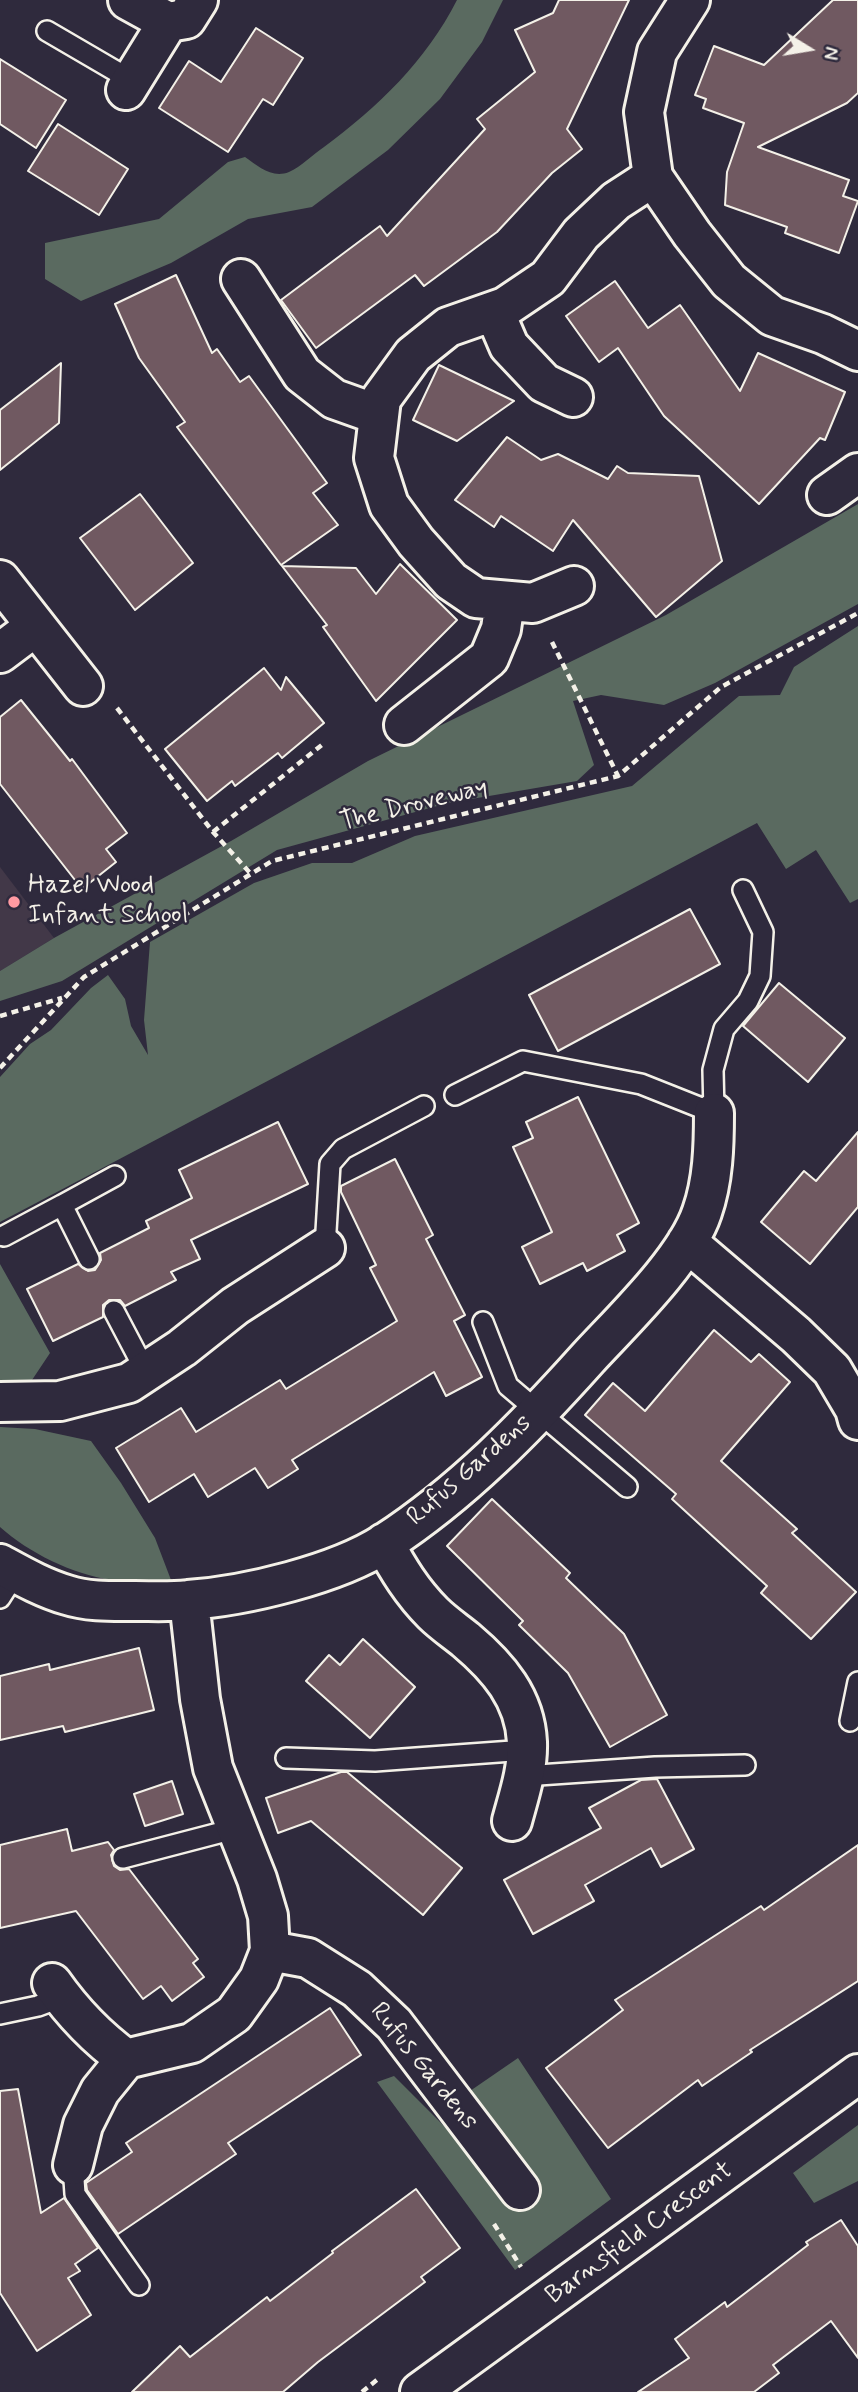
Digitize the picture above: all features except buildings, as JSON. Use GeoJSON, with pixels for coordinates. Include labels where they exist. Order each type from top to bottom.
{"type":"FeatureCollection","features":[{"type":"Feature","properties":{"kind":"street"},"geometry":{"type":"LineString","coordinates":[[128,0],[168,22],[186,19],[198,0]]}},
{"type":"Feature","properties":{"kind":"street"},"geometry":{"type":"LineString","coordinates":[[690,0],[657,52],[644,112],[653,177],[692,234],[729,281],[772,316],[823,334],[858,351]]}},
{"type":"Feature","properties":{"kind":"street"},"geometry":{"type":"LineString","coordinates":[[129,85],[168,22]]}},
{"type":"Feature","properties":{"kind":"street"},"geometry":{"type":"LineString","coordinates":[[574,586],[519,602],[476,598],[451,581],[416,542],[389,505],[374,458],[381,399],[413,355],[447,327],[505,307],[548,278],[581,234],[616,201],[653,177]]}},
{"type":"Feature","properties":{"kind":"street"},"geometry":{"type":"LineString","coordinates":[[240,279],[302,374],[334,399],[379,415]]}},
{"type":"Feature","properties":{"kind":"street"},"geometry":{"type":"LineString","coordinates":[[494,311],[509,346],[544,383],[573,397]]}},
{"type":"Feature","properties":{"kind":"street"},"geometry":{"type":"LineString","coordinates":[[827,495],[858,473]]}},
{"type":"Feature","properties":{"kind":"street"},"geometry":{"type":"LineString","coordinates":[[0,580],[83,685]]}},
{"type":"Feature","properties":{"kind":"street"},"geometry":{"type":"LineString","coordinates":[[404,725],[489,658],[501,629],[519,602]]}},
{"type":"Feature","properties":{"kind":"street"},"geometry":{"type":"LineString","coordinates":[[0,653],[36,626]]}},
{"type":"Feature","properties":{"kind":"street","name":"Rufus Gardens"},"geometry":{"type":"LineString","coordinates":[[5,1578],[69,1596],[107,1601],[189,1600],[244,1592],[339,1567],[384,1544],[464,1483],[511,1440],[664,1272],[687,1242],[702,1214],[708,1189],[714,1147],[714,1113]]}},
{"type":"Feature","properties":{"kind":"street"},"geometry":{"type":"LineString","coordinates":[[687,1242],[796,1335],[832,1370],[855,1409],[858,1420]]}},
{"type":"Feature","properties":{"kind":"street"},"geometry":{"type":"LineString","coordinates":[[0,1402],[60,1401],[129,1382],[182,1348],[235,1306],[325,1248]]}},
{"type":"Feature","properties":{"kind":"street"},"geometry":{"type":"LineString","coordinates":[[384,1544],[401,1576],[433,1614],[468,1641],[500,1672],[521,1706],[527,1742],[512,1821]]}},
{"type":"Feature","properties":{"kind":"street"},"geometry":{"type":"LineString","coordinates":[[73,2165],[83,2125],[100,2091],[126,2059],[192,2043],[234,2014],[258,1979],[270,1951],[268,1916],[238,1828],[213,1768],[200,1699],[189,1600]]}},
{"type":"Feature","properties":{"kind":"street","name":"Rufus Gardens"},"geometry":{"type":"LineString","coordinates":[[270,1951],[308,1958],[358,1989],[394,2024],[520,2190]]}},
{"type":"Feature","properties":{"kind":"street"},"geometry":{"type":"LineString","coordinates":[[57,1990],[72,2011],[100,2039],[126,2059]]}},
{"type":"Feature","properties":{"kind":"street","name":"Barnsfield Crescent"},"geometry":{"type":"LineString","coordinates":[[420,2392],[858,2074]]}},
{"type":"Feature","properties":{"kind":"lane"},"geometry":{"type":"LineString","coordinates":[[47,31],[129,85]]}},
{"type":"Feature","properties":{"kind":"lane"},"geometry":{"type":"LineString","coordinates":[[455,1095],[523,1061],[641,1084],[714,1113],[713,1070],[724,1029],[748,1001],[760,976],[763,932],[743,890]]}},
{"type":"Feature","properties":{"kind":"lane"},"geometry":{"type":"LineString","coordinates":[[325,1248],[330,1164],[343,1149],[425,1106]]}},
{"type":"Feature","properties":{"kind":"lane"},"geometry":{"type":"LineString","coordinates":[[4,1236],[116,1177]]}},
{"type":"Feature","properties":{"kind":"lane"},"geometry":{"type":"LineString","coordinates":[[62,1205],[89,1259]]}},
{"type":"Feature","properties":{"kind":"lane"},"geometry":{"type":"LineString","coordinates":[[114,1311],[146,1372]]}},
{"type":"Feature","properties":{"kind":"lane"},"geometry":{"type":"LineString","coordinates":[[483,1322],[508,1386],[627,1487]]}},
{"type":"Feature","properties":{"kind":"lane"},"geometry":{"type":"LineString","coordinates":[[850,1721],[858,1682]]}},
{"type":"Feature","properties":{"kind":"lane"},"geometry":{"type":"LineString","coordinates":[[286,1758],[655,1767],[745,1765]]}},
{"type":"Feature","properties":{"kind":"lane"},"geometry":{"type":"LineString","coordinates":[[123,1858],[238,1828]]}},
{"type":"Feature","properties":{"kind":"lane"},"geometry":{"type":"LineString","coordinates":[[0,2014],[38,2006],[57,1990]]}},
{"type":"Feature","properties":{"kind":"lane"},"geometry":{"type":"LineString","coordinates":[[73,2165],[75,2194],[139,2286]]}},
{"type":"Feature","properties":{"kind":"path"},"geometry":{"type":"LineString","coordinates":[[519,602],[618,776]]}},
{"type":"Feature","properties":{"kind":"path","name":"The Droveway"},"geometry":{"type":"LineString","coordinates":[[0,1068],[84,977],[272,861],[618,776],[721,687],[858,613]]}},
{"type":"Feature","properties":{"kind":"path"},"geometry":{"type":"LineString","coordinates":[[83,685],[99,685],[213,832],[251,874]]}},
{"type":"Feature","properties":{"kind":"path"},"geometry":{"type":"LineString","coordinates":[[213,832],[323,744]]}},
{"type":"Feature","properties":{"kind":"path"},"geometry":{"type":"LineString","coordinates":[[0,1016],[66,996]]}},
{"type":"Feature","properties":{"kind":"shaded area","name":"Hazel Wood Infant School"},"geometry":{"type":"Polygon","coordinates":[[[0,867],[54,938],[0,971],[0,867]]]}},
{"type":"Feature","properties":{"kind":"green space"},"geometry":{"type":"Polygon","coordinates":[[[457,0],[503,0],[482,42],[440,99],[388,150],[312,207],[248,219],[171,263],[81,301],[45,279],[45,243],[159,219],[228,162],[245,157],[277,174],[298,167],[382,99],[416,63],[457,0]]]}},
{"type":"Feature","properties":{"kind":"green space"},"geometry":{"type":"Polygon","coordinates":[[[858,504],[858,604],[715,683],[664,705],[601,695],[573,701],[594,765],[577,781],[448,803],[277,850],[62,981],[0,1001],[0,971],[54,938],[231,841],[368,761],[666,615],[858,504]]]}},
{"type":"Feature","properties":{"kind":"green space"},"geometry":{"type":"Polygon","coordinates":[[[858,626],[858,899],[850,903],[816,850],[786,869],[757,823],[0,1222],[0,1077],[30,1044],[51,1030],[91,988],[108,975],[125,999],[131,1026],[148,1055],[144,1020],[150,942],[254,883],[312,863],[352,863],[415,836],[632,786],[739,696],[780,695],[794,667],[858,626]]]}},
{"type":"Feature","properties":{"kind":"green space"},"geometry":{"type":"Polygon","coordinates":[[[0,1264],[50,1353],[28,1386],[0,1390],[0,1264]]]}},
{"type":"Feature","properties":{"kind":"green space"},"geometry":{"type":"Polygon","coordinates":[[[0,1427],[35,1429],[91,1441],[155,1538],[171,1580],[118,1581],[81,1573],[38,1554],[0,1527],[0,1427]]]}},
{"type":"Feature","properties":{"kind":"green space"},"geometry":{"type":"Polygon","coordinates":[[[518,2058],[611,2199],[515,2270],[377,2082],[394,2076],[469,2151],[515,2209],[538,2192],[470,2091],[518,2058]]]}},
{"type":"Feature","properties":{"kind":"green space"},"geometry":{"type":"Polygon","coordinates":[[[858,2125],[858,2181],[814,2203],[793,2173],[858,2125]]]}},
{"type":"Feature","properties":{"kind":"place","name":"Hazel Wood Infant School"},"geometry":{"type":"Point","coordinates":[14,902]}}]}
